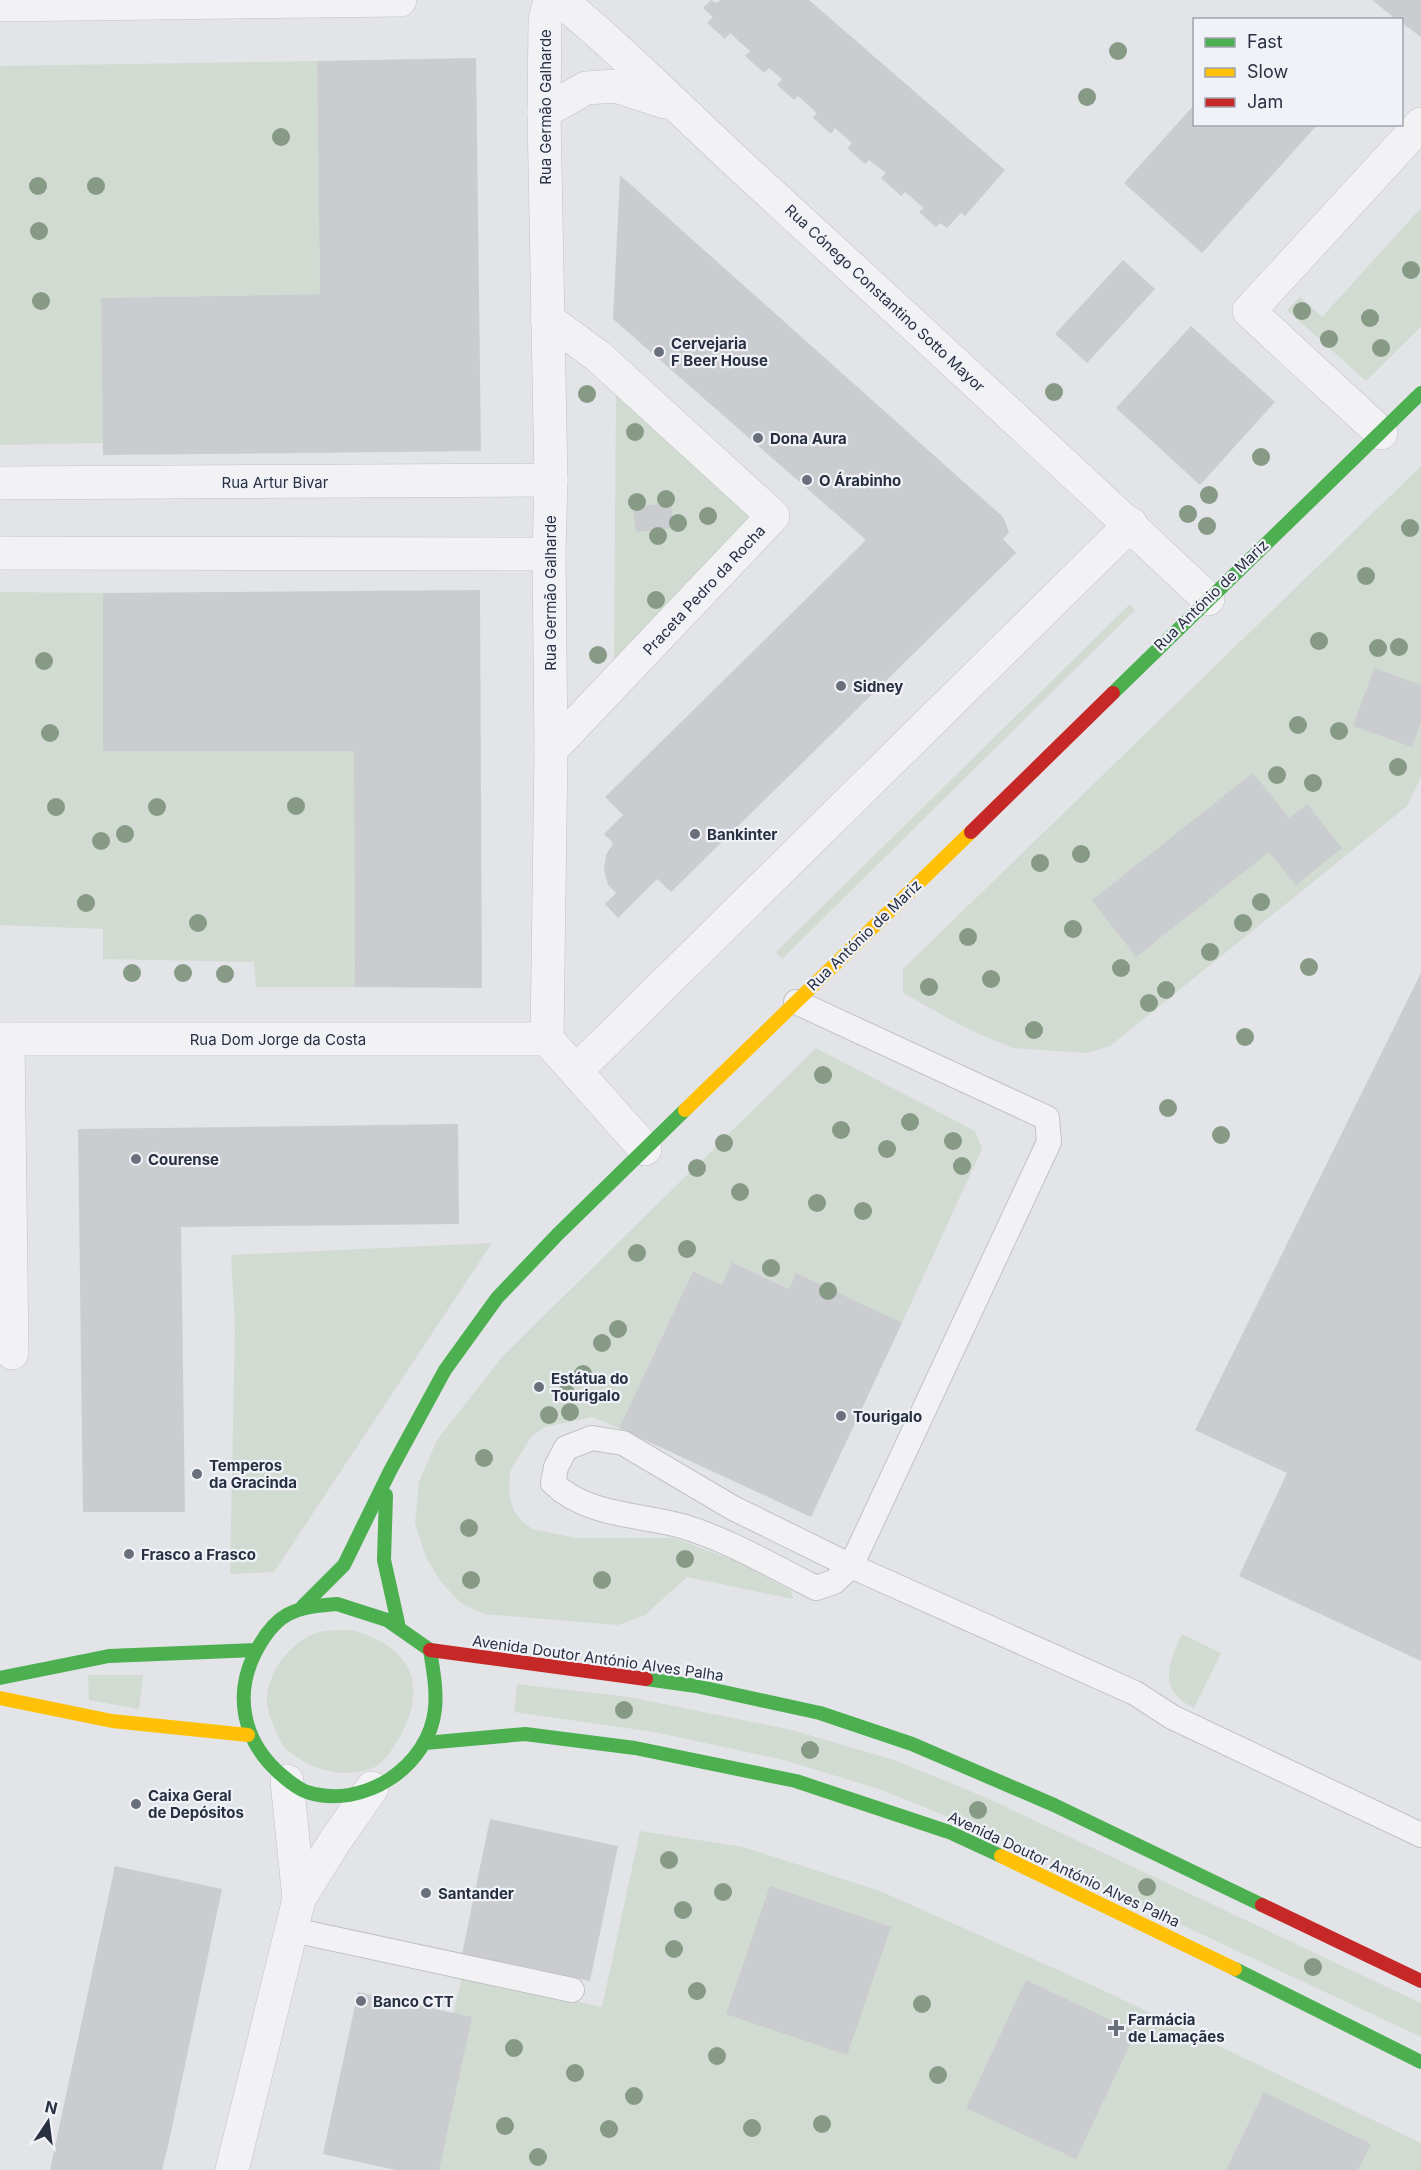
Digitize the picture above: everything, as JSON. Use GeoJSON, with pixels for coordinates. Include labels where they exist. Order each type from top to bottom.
{"type":"FeatureCollection","features":[{"type":"Feature","properties":{"kind":"street"},"geometry":{"type":"LineString","coordinates":[[0,5],[400,0]]}},
{"type":"Feature","properties":{"kind":"street","name":"Rua Germão Galharde"},"geometry":{"type":"LineString","coordinates":[[548,1039],[551,480],[544,112],[545,20],[550,0]]}},
{"type":"Feature","properties":{"kind":"street","name":"Rua Cónego Constantino Sotto Mayor"},"geometry":{"type":"LineString","coordinates":[[560,0],[599,32],[674,105],[1131,524],[1208,598]]}},
{"type":"Feature","properties":{"kind":"street"},"geometry":{"type":"LineString","coordinates":[[544,112],[586,87],[616,86],[674,105]]}},
{"type":"Feature","properties":{"kind":"street"},"geometry":{"type":"LineString","coordinates":[[1381,433],[1249,311],[1421,124]]}},
{"type":"Feature","properties":{"kind":"street","name":"Praceta Pedro da Rocha"},"geometry":{"type":"LineString","coordinates":[[547,319],[598,356],[773,516],[551,750]]}},
{"type":"Feature","properties":{"kind":"street","name":"Rua António de Mariz"},"geometry":{"type":"LineString","coordinates":[[303,1606],[344,1564],[445,1370],[497,1298],[645,1149],[1421,393]]}},
{"type":"Feature","properties":{"kind":"street","name":"Rua Artur Bivar"},"geometry":{"type":"LineString","coordinates":[[0,483],[551,480]]}},
{"type":"Feature","properties":{"kind":"street"},"geometry":{"type":"LineString","coordinates":[[576,1071],[1131,524]]}},
{"type":"Feature","properties":{"kind":"street"},"geometry":{"type":"LineString","coordinates":[[0,554],[549,554]]}},
{"type":"Feature","properties":{"kind":"street"},"geometry":{"type":"LineString","coordinates":[[4,1039],[12,1353]]}},
{"type":"Feature","properties":{"kind":"street","name":"Rua Dom Jorge da Costa"},"geometry":{"type":"LineString","coordinates":[[4,1039],[548,1039]]}},
{"type":"Feature","properties":{"kind":"street"},"geometry":{"type":"LineString","coordinates":[[548,1039],[645,1149]]}},
{"type":"Feature","properties":{"kind":"street"},"geometry":{"type":"LineString","coordinates":[[390,1472],[382,1529],[383,1560],[398,1623]]}},
{"type":"Feature","properties":{"kind":"street"},"geometry":{"type":"LineString","coordinates":[[337,1604],[367,1610],[398,1623],[430,1650],[435,1686],[434,1718],[424,1743],[412,1761],[394,1778],[372,1788],[342,1797],[307,1792],[287,1781],[263,1757],[248,1735],[242,1704],[245,1677],[256,1650],[278,1622],[303,1606],[337,1604]]}},
{"type":"Feature","properties":{"kind":"street"},"geometry":{"type":"LineString","coordinates":[[0,1678],[109,1656],[256,1650]]}},
{"type":"Feature","properties":{"kind":"street","name":"Avenida Doutor António Alves Palha"},"geometry":{"type":"LineString","coordinates":[[430,1650],[696,1686],[820,1713],[912,1744],[1054,1806],[1421,1981]]}},
{"type":"Feature","properties":{"kind":"street"},"geometry":{"type":"LineString","coordinates":[[0,1698],[112,1721],[248,1735]]}},
{"type":"Feature","properties":{"kind":"street","name":"Avenida Doutor António Alves Palha"},"geometry":{"type":"LineString","coordinates":[[424,1743],[525,1734],[635,1748],[796,1781],[950,1832],[1109,1906],[1421,2062]]}},
{"type":"Feature","properties":{"kind":"street"},"geometry":{"type":"LineString","coordinates":[[287,1781],[296,1914]]}},
{"type":"Feature","properties":{"kind":"street"},"geometry":{"type":"LineString","coordinates":[[232,2170],[296,1914],[335,1841],[372,1788]]}},
{"type":"Feature","properties":{"kind":"lane"},"geometry":{"type":"LineString","coordinates":[[796,1002],[1047,1118],[1049,1142],[851,1566],[834,1582],[816,1588],[720,1540],[682,1526],[589,1506],[568,1498],[553,1484],[555,1467],[566,1448],[592,1438],[623,1443],[734,1508],[851,1566],[1135,1693],[1172,1717],[1421,1835]]}},
{"type":"Feature","properties":{"kind":"lane"},"geometry":{"type":"LineString","coordinates":[[296,1914],[572,1990]]}},
{"type":"Feature","properties":{"kind":"shaded area"},"geometry":{"type":"Polygon","coordinates":[[[317,61],[320,294],[101,298],[103,443],[0,445],[0,66],[317,61]]]}},
{"type":"Feature","properties":{"kind":"shaded area"},"geometry":{"type":"Polygon","coordinates":[[[1421,208],[1421,327],[1366,381],[1287,310],[1300,297],[1322,317],[1421,208]]]}},
{"type":"Feature","properties":{"kind":"shaded area"},"geometry":{"type":"Polygon","coordinates":[[[616,390],[754,517],[614,666],[616,390]]]}},
{"type":"Feature","properties":{"kind":"shaded area"},"geometry":{"type":"Polygon","coordinates":[[[1421,466],[1421,777],[1407,806],[1110,1046],[1087,1053],[1012,1048],[964,1027],[903,993],[903,969],[1421,466]]]}},
{"type":"Feature","properties":{"kind":"shaded area"},"geometry":{"type":"Polygon","coordinates":[[[0,592],[103,593],[104,751],[354,751],[355,987],[256,987],[254,962],[103,959],[103,929],[0,925],[0,592]]]}},
{"type":"Feature","properties":{"kind":"shaded area"},"geometry":{"type":"Polygon","coordinates":[[[1130,604],[1135,610],[782,959],[776,952],[1130,604]]]}},
{"type":"Feature","properties":{"kind":"shaded area"},"geometry":{"type":"Polygon","coordinates":[[[816,1048],[975,1131],[982,1149],[902,1323],[789,1289],[733,1262],[722,1285],[693,1271],[619,1428],[592,1417],[545,1427],[531,1437],[510,1471],[509,1494],[514,1511],[532,1529],[576,1538],[674,1538],[738,1562],[791,1591],[793,1599],[687,1577],[645,1615],[618,1625],[484,1614],[461,1603],[439,1579],[425,1555],[415,1523],[419,1482],[437,1440],[503,1356],[816,1048]]]}},
{"type":"Feature","properties":{"kind":"shaded area"},"geometry":{"type":"Polygon","coordinates":[[[492,1243],[274,1572],[230,1574],[235,1327],[231,1255],[492,1243]]]}},
{"type":"Feature","properties":{"kind":"shaded area"},"geometry":{"type":"Polygon","coordinates":[[[352,1630],[372,1637],[400,1656],[413,1683],[413,1698],[401,1735],[382,1761],[375,1767],[360,1772],[328,1771],[313,1766],[287,1750],[281,1742],[269,1713],[268,1692],[270,1681],[281,1661],[297,1644],[316,1633],[352,1630]]]}},
{"type":"Feature","properties":{"kind":"shaded area"},"geometry":{"type":"Polygon","coordinates":[[[1182,1634],[1221,1653],[1194,1708],[1182,1701],[1170,1685],[1170,1666],[1182,1634]]]}},
{"type":"Feature","properties":{"kind":"shaded area"},"geometry":{"type":"Polygon","coordinates":[[[88,1675],[143,1675],[139,1709],[89,1700],[88,1675]]]}},
{"type":"Feature","properties":{"kind":"shaded area"},"geometry":{"type":"Polygon","coordinates":[[[517,1684],[629,1697],[792,1730],[894,1760],[987,1798],[1421,2003],[1421,2037],[973,1827],[882,1790],[784,1760],[654,1732],[514,1712],[517,1684]]]}},
{"type":"Feature","properties":{"kind":"shaded area"},"geometry":{"type":"Polygon","coordinates":[[[640,1831],[743,1847],[880,1891],[1094,1986],[1421,2143],[1421,2170],[417,2170],[462,1976],[602,2007],[640,1831]]]}},
{"type":"Feature","properties":{"kind":"building"},"geometry":{"type":"Polygon","coordinates":[[[711,0],[717,3],[720,0],[809,0],[1005,170],[965,216],[961,213],[947,228],[940,223],[936,227],[919,212],[924,208],[905,192],[901,196],[881,178],[886,173],[869,160],[865,164],[847,148],[852,143],[835,128],[831,134],[813,118],[817,113],[798,96],[794,100],[777,85],[782,79],[769,68],[764,73],[745,56],[750,51],[730,33],[725,39],[707,23],[713,17],[703,8],[711,0]]]}},
{"type":"Feature","properties":{"kind":"building"},"geometry":{"type":"Polygon","coordinates":[[[1372,0],[1421,0],[1421,37],[1403,24],[1403,18],[1394,18],[1372,0]]]}},
{"type":"Feature","properties":{"kind":"building"},"geometry":{"type":"Polygon","coordinates":[[[476,58],[481,451],[103,455],[101,298],[320,294],[317,61],[476,58]]]}},
{"type":"Feature","properties":{"kind":"building"},"geometry":{"type":"Polygon","coordinates":[[[1193,106],[1193,126],[1316,126],[1202,253],[1124,183],[1193,106]]]}},
{"type":"Feature","properties":{"kind":"building"},"geometry":{"type":"Polygon","coordinates":[[[620,175],[1003,517],[1009,532],[1003,539],[1016,553],[671,892],[657,879],[618,918],[605,904],[616,893],[608,885],[604,870],[606,855],[613,843],[604,834],[623,815],[605,797],[866,540],[613,319],[620,175]]]}},
{"type":"Feature","properties":{"kind":"building"},"geometry":{"type":"Polygon","coordinates":[[[1123,260],[1155,289],[1087,363],[1055,334],[1123,260]]]}},
{"type":"Feature","properties":{"kind":"building"},"geometry":{"type":"Polygon","coordinates":[[[1191,326],[1275,402],[1200,485],[1116,408],[1191,326]]]}},
{"type":"Feature","properties":{"kind":"building"},"geometry":{"type":"Polygon","coordinates":[[[671,503],[674,528],[636,532],[633,507],[671,503]]]}},
{"type":"Feature","properties":{"kind":"building"},"geometry":{"type":"Polygon","coordinates":[[[480,590],[482,988],[355,987],[354,751],[103,751],[103,593],[480,590]]]}},
{"type":"Feature","properties":{"kind":"building"},"geometry":{"type":"Polygon","coordinates":[[[1374,668],[1421,685],[1421,723],[1412,747],[1353,726],[1374,668]]]}},
{"type":"Feature","properties":{"kind":"building"},"geometry":{"type":"Polygon","coordinates":[[[1253,773],[1289,818],[1307,804],[1342,848],[1296,885],[1269,852],[1136,957],[1092,900],[1253,773]]]}},
{"type":"Feature","properties":{"kind":"building"},"geometry":{"type":"Polygon","coordinates":[[[1421,973],[1421,1661],[1239,1576],[1287,1473],[1195,1430],[1421,973]]]}},
{"type":"Feature","properties":{"kind":"building"},"geometry":{"type":"Polygon","coordinates":[[[458,1124],[459,1224],[181,1227],[185,1512],[83,1512],[78,1129],[458,1124]]]}},
{"type":"Feature","properties":{"kind":"building"},"geometry":{"type":"Polygon","coordinates":[[[732,1262],[789,1289],[796,1273],[902,1323],[811,1517],[619,1428],[693,1271],[722,1285],[732,1262]]]}},
{"type":"Feature","properties":{"kind":"building"},"geometry":{"type":"Polygon","coordinates":[[[490,1819],[618,1846],[590,1981],[462,1954],[490,1819]]]}},
{"type":"Feature","properties":{"kind":"building"},"geometry":{"type":"Polygon","coordinates":[[[115,1866],[222,1889],[168,2146],[162,2170],[50,2170],[115,1866]]]}},
{"type":"Feature","properties":{"kind":"building"},"geometry":{"type":"Polygon","coordinates":[[[770,1886],[891,1927],[847,2055],[726,2014],[770,1886]]]}},
{"type":"Feature","properties":{"kind":"building"},"geometry":{"type":"Polygon","coordinates":[[[1026,1980],[1136,2032],[1076,2159],[966,2108],[1026,1980]]]}},
{"type":"Feature","properties":{"kind":"building"},"geometry":{"type":"Polygon","coordinates":[[[358,1992],[472,2017],[439,2170],[396,2170],[323,2154],[358,1992]]]}},
{"type":"Feature","properties":{"kind":"building"},"geometry":{"type":"Polygon","coordinates":[[[1264,2092],[1371,2144],[1358,2170],[1226,2170],[1264,2092]]]}},
{"type":"Feature","properties":{"kind":"traffic: fast"},"geometry":{"type":"LineString","coordinates":[[1113,693],[1421,393]]}},
{"type":"Feature","properties":{"kind":"traffic: fast"},"geometry":{"type":"LineString","coordinates":[[303,1606],[344,1565],[390,1471],[445,1370],[497,1298],[558,1234],[685,1110]]}},
{"type":"Feature","properties":{"kind":"traffic: fast"},"geometry":{"type":"LineString","coordinates":[[386,1495],[384,1560],[398,1623]]}},
{"type":"Feature","properties":{"kind":"traffic: fast"},"geometry":{"type":"LineString","coordinates":[[337,1604],[387,1620],[430,1650],[435,1709],[430,1730],[420,1749],[407,1765],[390,1779],[371,1789],[350,1795],[328,1796],[299,1788],[280,1774],[266,1759],[250,1732],[244,1702],[248,1671],[254,1655],[278,1621],[297,1610],[337,1604]]}},
{"type":"Feature","properties":{"kind":"traffic: fast"},"geometry":{"type":"LineString","coordinates":[[0,1678],[109,1656],[256,1650]]}},
{"type":"Feature","properties":{"kind":"traffic: fast"},"geometry":{"type":"LineString","coordinates":[[646,1679],[696,1686],[820,1713],[912,1744],[1054,1805],[1262,1905]]}},
{"type":"Feature","properties":{"kind":"traffic: fast"},"geometry":{"type":"LineString","coordinates":[[425,1743],[525,1734],[635,1748],[796,1781],[949,1832],[1001,1856]]}},
{"type":"Feature","properties":{"kind":"traffic: fast"},"geometry":{"type":"LineString","coordinates":[[1235,1969],[1421,2062]]}},
{"type":"Feature","properties":{"kind":"traffic: slow"},"geometry":{"type":"LineString","coordinates":[[685,1110],[971,832]]}},
{"type":"Feature","properties":{"kind":"traffic: slow"},"geometry":{"type":"LineString","coordinates":[[0,1698],[112,1721],[248,1735]]}},
{"type":"Feature","properties":{"kind":"traffic: slow"},"geometry":{"type":"LineString","coordinates":[[1001,1856],[1235,1969]]}},
{"type":"Feature","properties":{"kind":"traffic: jam"},"geometry":{"type":"LineString","coordinates":[[971,832],[1113,693]]}},
{"type":"Feature","properties":{"kind":"traffic: jam"},"geometry":{"type":"LineString","coordinates":[[430,1650],[646,1679]]}},
{"type":"Feature","properties":{"kind":"traffic: jam"},"geometry":{"type":"LineString","coordinates":[[1262,1905],[1421,1981]]}},
{"type":"Feature","properties":{"kind":"place","name":"Cervejaria F Beer House"},"geometry":{"type":"Point","coordinates":[659,352]}},
{"type":"Feature","properties":{"kind":"place","name":"Dona Aura"},"geometry":{"type":"Point","coordinates":[758,438]}},
{"type":"Feature","properties":{"kind":"place","name":"O Árabinho"},"geometry":{"type":"Point","coordinates":[807,480]}},
{"type":"Feature","properties":{"kind":"place","name":"Sidney"},"geometry":{"type":"Point","coordinates":[841,686]}},
{"type":"Feature","properties":{"kind":"place","name":"Bankinter"},"geometry":{"type":"Point","coordinates":[695,834]}},
{"type":"Feature","properties":{"kind":"place","name":"Courense"},"geometry":{"type":"Point","coordinates":[136,1159]}},
{"type":"Feature","properties":{"kind":"place","name":"Estátua do Tourigalo"},"geometry":{"type":"Point","coordinates":[539,1387]}},
{"type":"Feature","properties":{"kind":"place","name":"Tourigalo"},"geometry":{"type":"Point","coordinates":[841,1416]}},
{"type":"Feature","properties":{"kind":"place","name":"Temperos da Gracinda"},"geometry":{"type":"Point","coordinates":[197,1474]}},
{"type":"Feature","properties":{"kind":"place","name":"Frasco a Frasco"},"geometry":{"type":"Point","coordinates":[129,1554]}},
{"type":"Feature","properties":{"kind":"place","name":"Caixa Geral de Depósitos"},"geometry":{"type":"Point","coordinates":[136,1804]}},
{"type":"Feature","properties":{"kind":"place","name":"Santander"},"geometry":{"type":"Point","coordinates":[426,1893]}},
{"type":"Feature","properties":{"kind":"place","name":"Banco CTT"},"geometry":{"type":"Point","coordinates":[361,2001]}},
{"type":"Feature","properties":{"kind":"place","name":"Farmácia de Lamaçães"},"geometry":{"type":"Point","coordinates":[1116,2028]}}]}
